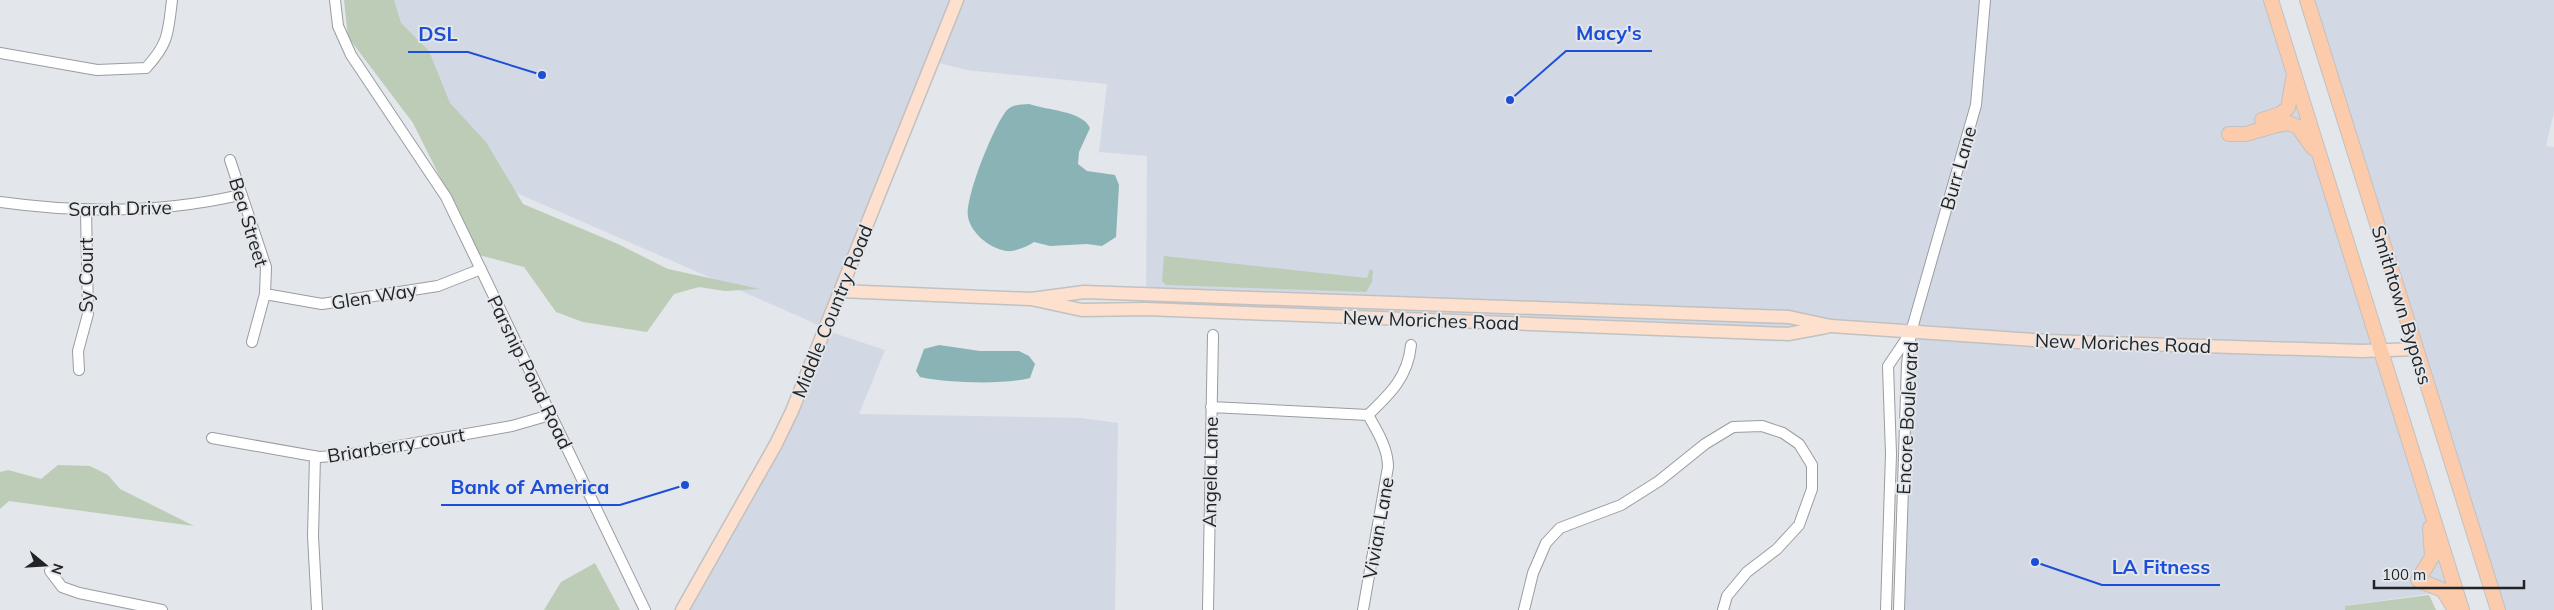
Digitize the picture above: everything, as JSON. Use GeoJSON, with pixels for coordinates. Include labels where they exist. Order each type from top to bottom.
{"type":"FeatureCollection","features":[{"type":"Feature","properties":{"kind":"highway","name":"Smithtown Bypass"},"geometry":{"type":"LineString","coordinates":[[2271,0],[2462,610]]}},
{"type":"Feature","properties":{"kind":"highway","name":"Smithtown Bypass"},"geometry":{"type":"LineString","coordinates":[[2306,0],[2498,610]]}},
{"type":"Feature","properties":{"kind":"highway"},"geometry":{"type":"LineString","coordinates":[[2311,0],[2315,26]]}},
{"type":"Feature","properties":{"kind":"highway"},"geometry":{"type":"LineString","coordinates":[[2294,73],[2288,108],[2280,114],[2244,126],[2229,134],[2246,134],[2277,125],[2293,124],[2301,130],[2321,159]]}},
{"type":"Feature","properties":{"kind":"highway"},"geometry":{"type":"LineString","coordinates":[[2428,500],[2433,554],[2429,565],[2418,580],[2443,590],[2455,610]]}},
{"type":"Feature","properties":{"kind":"main road","name":"Middle Country Road"},"geometry":{"type":"LineString","coordinates":[[682,610],[776,444],[805,382],[956,0]]}},
{"type":"Feature","properties":{"kind":"main road","name":"New Moriches Road"},"geometry":{"type":"LineString","coordinates":[[840,291],[1031,299],[1082,310],[1146,309],[1788,334],[1831,326]]}},
{"type":"Feature","properties":{"kind":"main road","name":"New Moriches Road"},"geometry":{"type":"LineString","coordinates":[[1031,299],[1084,292],[1789,316],[1831,326],[2048,341],[2381,351],[2416,349]]}},
{"type":"Feature","properties":{"kind":"street"},"geometry":{"type":"LineString","coordinates":[[0,53],[96,70],[146,68],[162,51],[168,32],[172,0]]}},
{"type":"Feature","properties":{"kind":"street","name":"Parsnip Pond Road"},"geometry":{"type":"LineString","coordinates":[[335,0],[338,26],[351,55],[446,197],[645,610]]}},
{"type":"Feature","properties":{"kind":"street","name":"Burr Lane"},"geometry":{"type":"LineString","coordinates":[[1911,332],[1976,105],[1985,0]]}},
{"type":"Feature","properties":{"kind":"street","name":"Bea Street"},"geometry":{"type":"LineString","coordinates":[[230,160],[240,195],[263,255],[265,294],[252,342]]}},
{"type":"Feature","properties":{"kind":"street","name":"Sarah Drive"},"geometry":{"type":"LineString","coordinates":[[0,202],[45,209],[86,210],[185,206],[240,195]]}},
{"type":"Feature","properties":{"kind":"street","name":"Sy Court"},"geometry":{"type":"LineString","coordinates":[[79,370],[78,351],[88,314],[86,210]]}},
{"type":"Feature","properties":{"kind":"street","name":"Glen Way"},"geometry":{"type":"LineString","coordinates":[[265,294],[322,304],[438,286],[481,269]]}},
{"type":"Feature","properties":{"kind":"street","name":"Encore Boulevard"},"geometry":{"type":"LineString","coordinates":[[1886,610],[1891,454],[1888,366],[1911,332]]}},
{"type":"Feature","properties":{"kind":"street","name":"Encore Boulevard"},"geometry":{"type":"LineString","coordinates":[[1899,610],[1906,364],[1911,332]]}},
{"type":"Feature","properties":{"kind":"street","name":"Angela Lane"},"geometry":{"type":"LineString","coordinates":[[1208,610],[1213,335]]}},
{"type":"Feature","properties":{"kind":"street"},"geometry":{"type":"LineString","coordinates":[[1211,406],[1368,415],[1395,389],[1403,377],[1411,345]]}},
{"type":"Feature","properties":{"kind":"street","name":"Briarberry court"},"geometry":{"type":"LineString","coordinates":[[212,438],[315,456],[348,454],[512,426],[550,415]]}},
{"type":"Feature","properties":{"kind":"street","name":"Vivian Lane"},"geometry":{"type":"LineString","coordinates":[[1363,610],[1388,466],[1387,454],[1378,432],[1368,415]]}},
{"type":"Feature","properties":{"kind":"street"},"geometry":{"type":"LineString","coordinates":[[1524,610],[1533,573],[1542,550],[1560,528],[1621,505],[1659,481],[1705,444],[1733,427],[1762,426],[1783,433],[1800,444],[1812,465],[1812,489],[1799,525],[1777,549],[1747,572],[1727,596],[1722,610]]}},
{"type":"Feature","properties":{"kind":"street"},"geometry":{"type":"LineString","coordinates":[[315,456],[313,536],[317,610]]}},
{"type":"Feature","properties":{"kind":"street"},"geometry":{"type":"LineString","coordinates":[[50,571],[62,586],[79,592],[162,610]]}},
{"type":"Feature","properties":{"kind":"shaded area"},"geometry":{"type":"Polygon","coordinates":[[[376,0],[2271,0],[2455,590],[2345,606],[2345,610],[1899,610],[1911,332],[1146,309],[1147,156],[1099,152],[1107,84],[966,70],[932,61],[825,330],[885,350],[859,414],[1081,418],[1118,423],[1115,610],[682,610],[737,513],[824,330],[812,322],[448,163],[376,0]]]}},
{"type":"Feature","properties":{"kind":"shaded area"},"geometry":{"type":"Polygon","coordinates":[[[2307,0],[2554,0],[2554,112],[2546,146],[2554,147],[2554,610],[2498,610],[2307,0]]]}},
{"type":"Feature","properties":{"kind":"green space"},"geometry":{"type":"Polygon","coordinates":[[[344,0],[394,0],[401,23],[429,51],[450,103],[486,142],[523,204],[618,244],[668,269],[760,289],[725,291],[699,287],[674,294],[647,332],[583,322],[556,312],[524,267],[479,255],[413,123],[348,37],[344,0]]]}},
{"type":"Feature","properties":{"kind":"green space"},"geometry":{"type":"Polygon","coordinates":[[[1164,256],[1367,278],[1370,269],[1373,271],[1372,282],[1366,292],[1166,285],[1162,281],[1164,256]]]}},
{"type":"Feature","properties":{"kind":"green space"},"geometry":{"type":"Polygon","coordinates":[[[58,465],[90,466],[108,475],[120,489],[194,526],[9,501],[0,509],[0,472],[8,470],[41,479],[58,465]]]}},
{"type":"Feature","properties":{"kind":"green space"},"geometry":{"type":"Polygon","coordinates":[[[595,563],[620,610],[544,610],[561,582],[595,563]]]}},
{"type":"Feature","properties":{"kind":"green space"},"geometry":{"type":"Polygon","coordinates":[[[2429,595],[2436,610],[2345,610],[2345,606],[2429,595]]]}},
{"type":"Feature","properties":{"kind":"water"},"geometry":{"type":"Polygon","coordinates":[[[1029,104],[1063,112],[1086,122],[1090,128],[1079,152],[1078,164],[1087,171],[1115,175],[1119,185],[1116,237],[1102,246],[1087,244],[1050,246],[1034,242],[1020,249],[1006,251],[987,243],[973,229],[968,217],[968,207],[988,145],[1001,118],[1009,108],[1029,104]]]}},
{"type":"Feature","properties":{"kind":"water"},"geometry":{"type":"Polygon","coordinates":[[[939,345],[980,351],[1019,351],[1029,356],[1035,364],[1030,378],[1006,382],[945,381],[920,377],[916,371],[924,349],[939,345]]]}},
{"type":"Feature","properties":{"kind":"place","name":"DSL"},"geometry":{"type":"Point","coordinates":[542,75]}},
{"type":"Feature","properties":{"kind":"place","name":"Macy's"},"geometry":{"type":"Point","coordinates":[1510,100]}},
{"type":"Feature","properties":{"kind":"place","name":"Bank of America"},"geometry":{"type":"Point","coordinates":[685,485]}},
{"type":"Feature","properties":{"kind":"place","name":"LA Fitness"},"geometry":{"type":"Point","coordinates":[2035,562]}}]}
